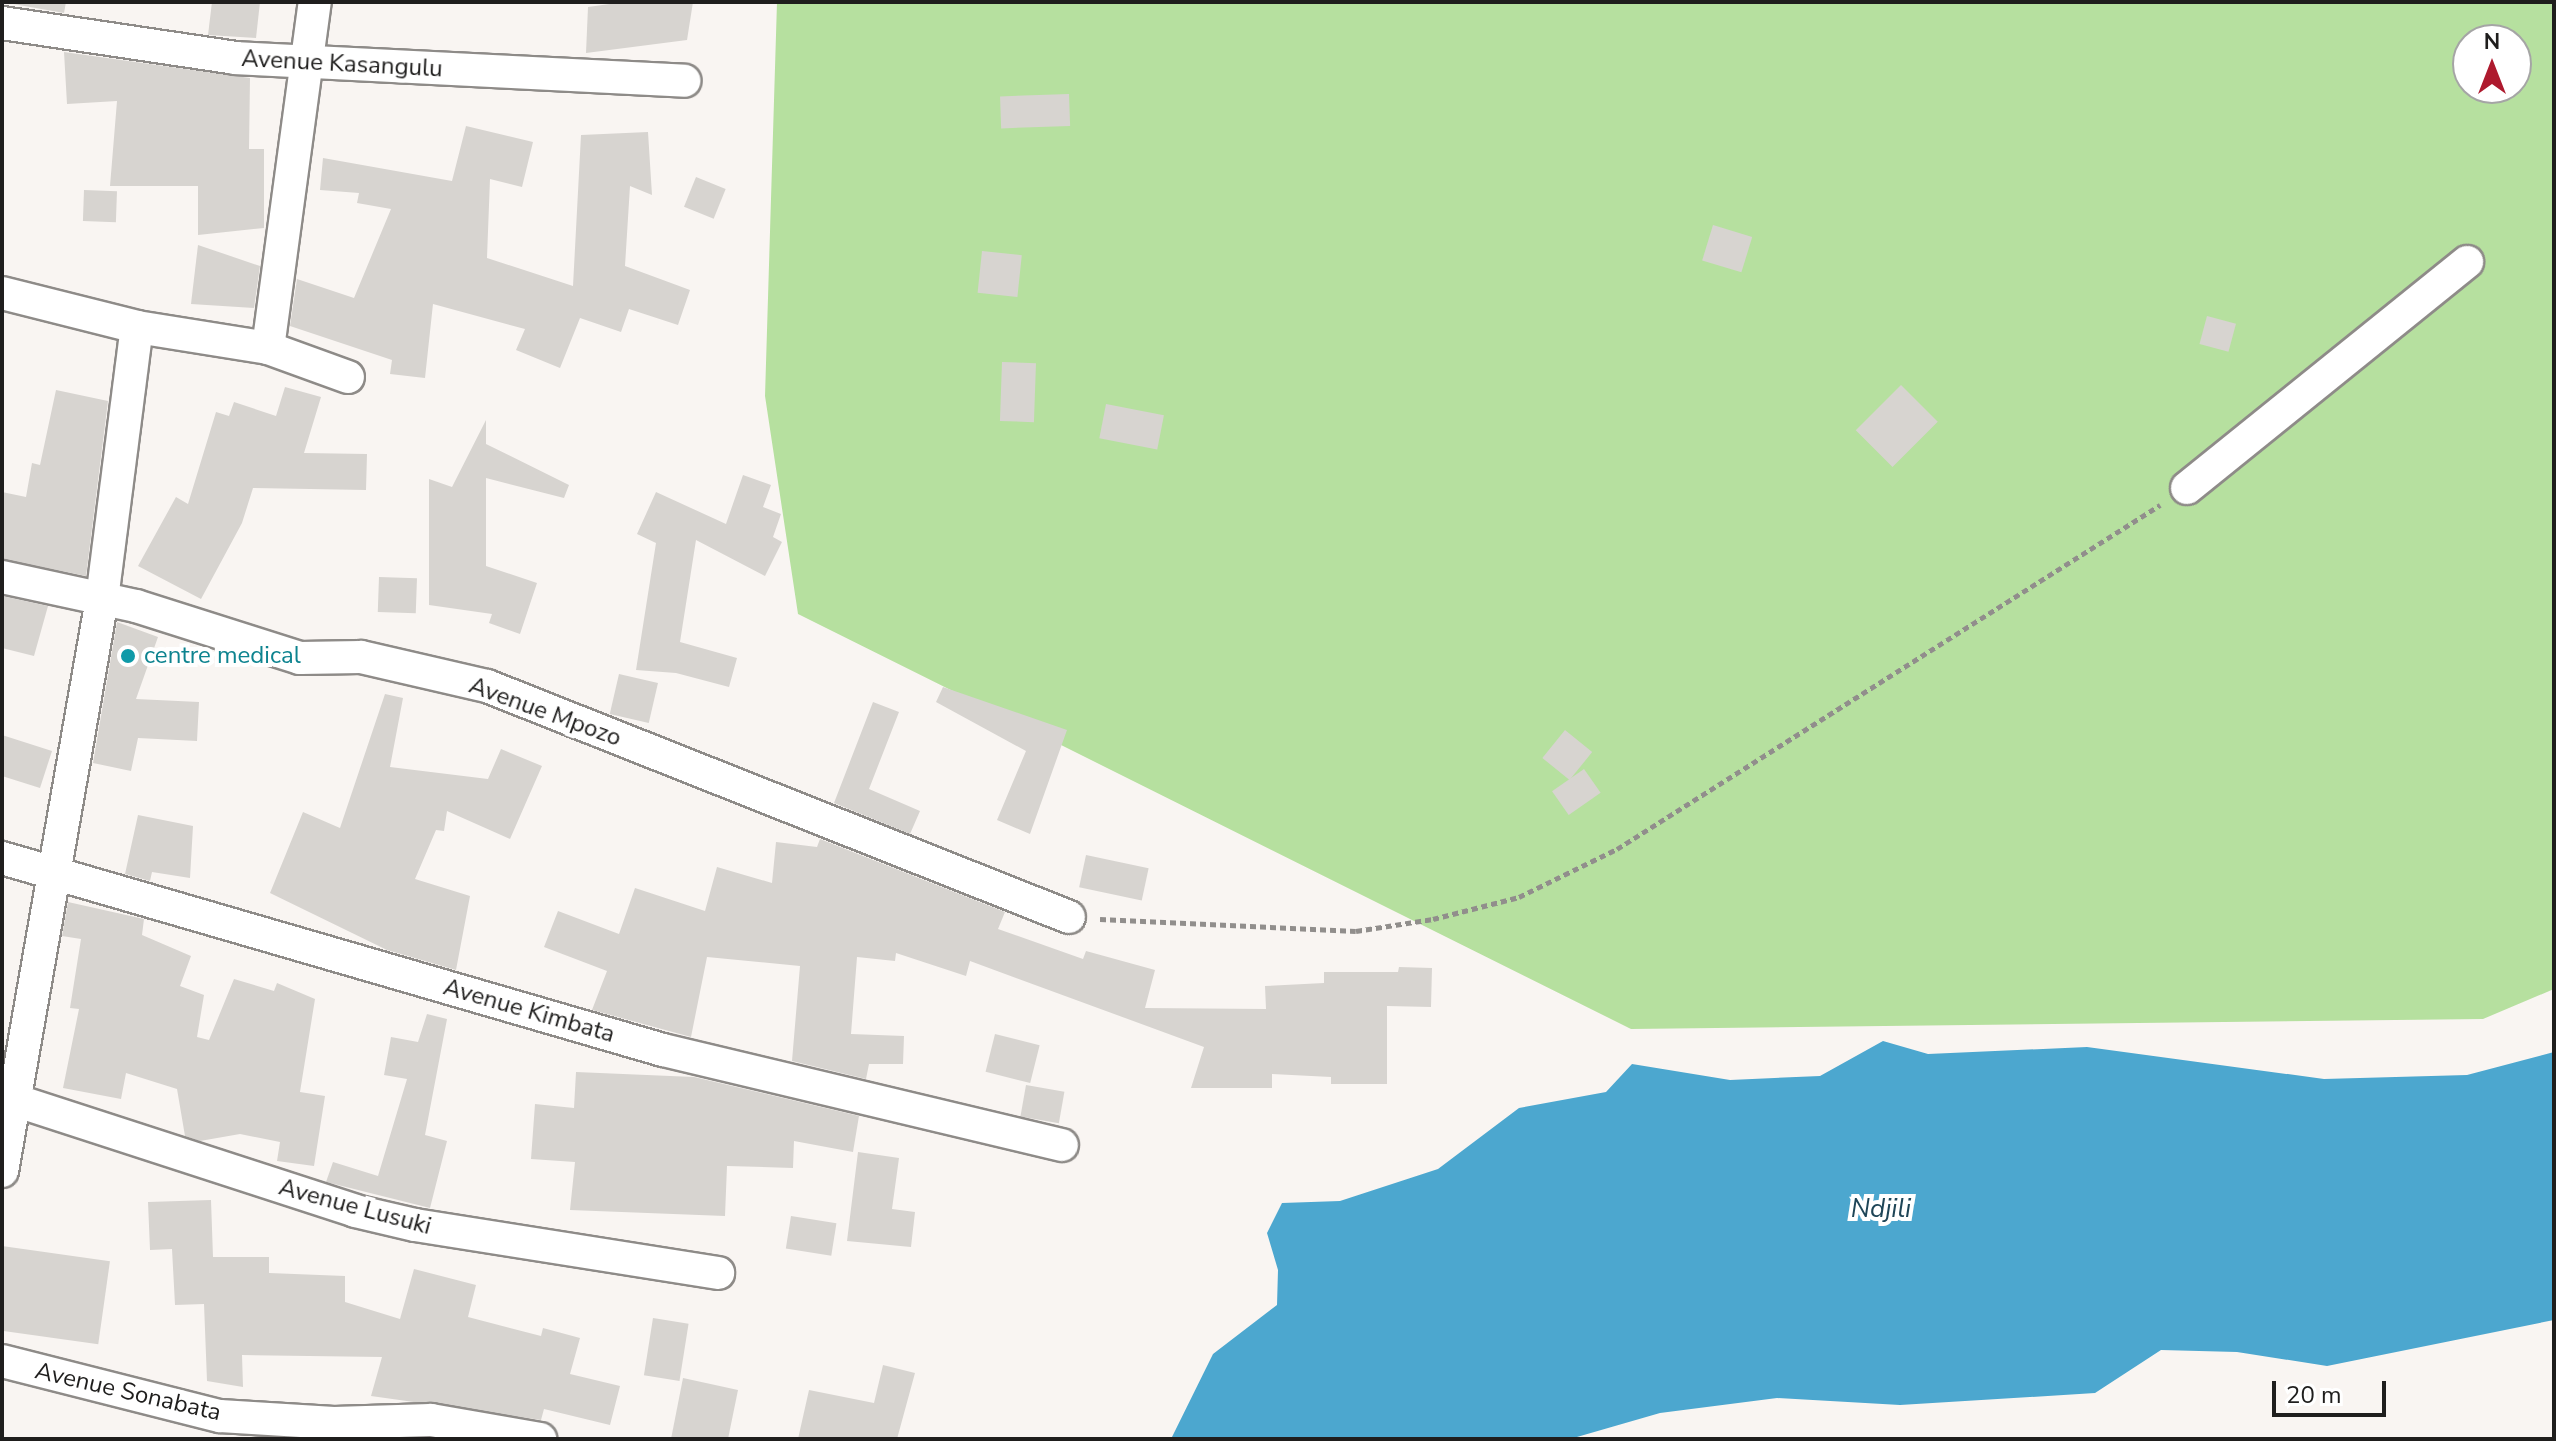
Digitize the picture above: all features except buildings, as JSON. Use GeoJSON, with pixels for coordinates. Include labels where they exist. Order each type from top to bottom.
{"type":"FeatureCollection","features":[{"type":"Feature","properties":{"kind":"street"},"geometry":{"type":"LineString","coordinates":[[268,348],[315,2]]}},
{"type":"Feature","properties":{"kind":"street","name":"Avenue Kasangulu"},"geometry":{"type":"LineString","coordinates":[[2,23],[235,58],[684,81]]}},
{"type":"Feature","properties":{"kind":"street"},"geometry":{"type":"LineString","coordinates":[[2187,488],[2467,262]]}},
{"type":"Feature","properties":{"kind":"street"},"geometry":{"type":"LineString","coordinates":[[2,293],[137,327],[268,348],[348,377]]}},
{"type":"Feature","properties":{"kind":"street"},"geometry":{"type":"LineString","coordinates":[[2,1171],[9,1097],[102,599],[137,327]]}},
{"type":"Feature","properties":{"kind":"street","name":"Avenue Mpozo"},"geometry":{"type":"LineString","coordinates":[[2,577],[102,599],[300,658],[361,657],[487,686],[1069,917]]}},
{"type":"Feature","properties":{"kind":"street","name":"Avenue Kimbata"},"geometry":{"type":"LineString","coordinates":[[2,858],[663,1050],[1062,1145]]}},
{"type":"Feature","properties":{"kind":"street","name":"Avenue Lusuki"},"geometry":{"type":"LineString","coordinates":[[9,1097],[355,1211],[460,1233],[718,1273]]}},
{"type":"Feature","properties":{"kind":"street","name":"Avenue Sonabata"},"geometry":{"type":"LineString","coordinates":[[2,1361],[220,1416],[334,1423],[431,1420],[540,1439]]}},
{"type":"Feature","properties":{"kind":"path"},"geometry":{"type":"LineString","coordinates":[[1069,917],[1356,931],[1433,919],[1519,897],[1617,849],[2187,488]]}},
{"type":"Feature","properties":{"kind":"green space"},"geometry":{"type":"Polygon","coordinates":[[[777,2],[2554,2],[2554,989],[2483,1019],[1631,1029],[798,614],[765,396],[777,2]]]}},
{"type":"Feature","properties":{"kind":"water","name":"Ndjili"},"geometry":{"type":"Polygon","coordinates":[[[1883,1041],[1928,1054],[2087,1047],[2324,1079],[2467,1075],[2554,1052],[2554,1320],[2327,1366],[2237,1352],[2161,1350],[2095,1393],[1900,1405],[1777,1398],[1660,1413],[1570,1439],[1171,1439],[1213,1354],[1277,1305],[1278,1270],[1267,1233],[1282,1203],[1340,1201],[1438,1169],[1519,1108],[1606,1092],[1632,1064],[1730,1080],[1820,1076],[1883,1041]]]}},
{"type":"Feature","properties":{"kind":"place","name":"centre medical"},"geometry":{"type":"Point","coordinates":[128,656]}}]}
